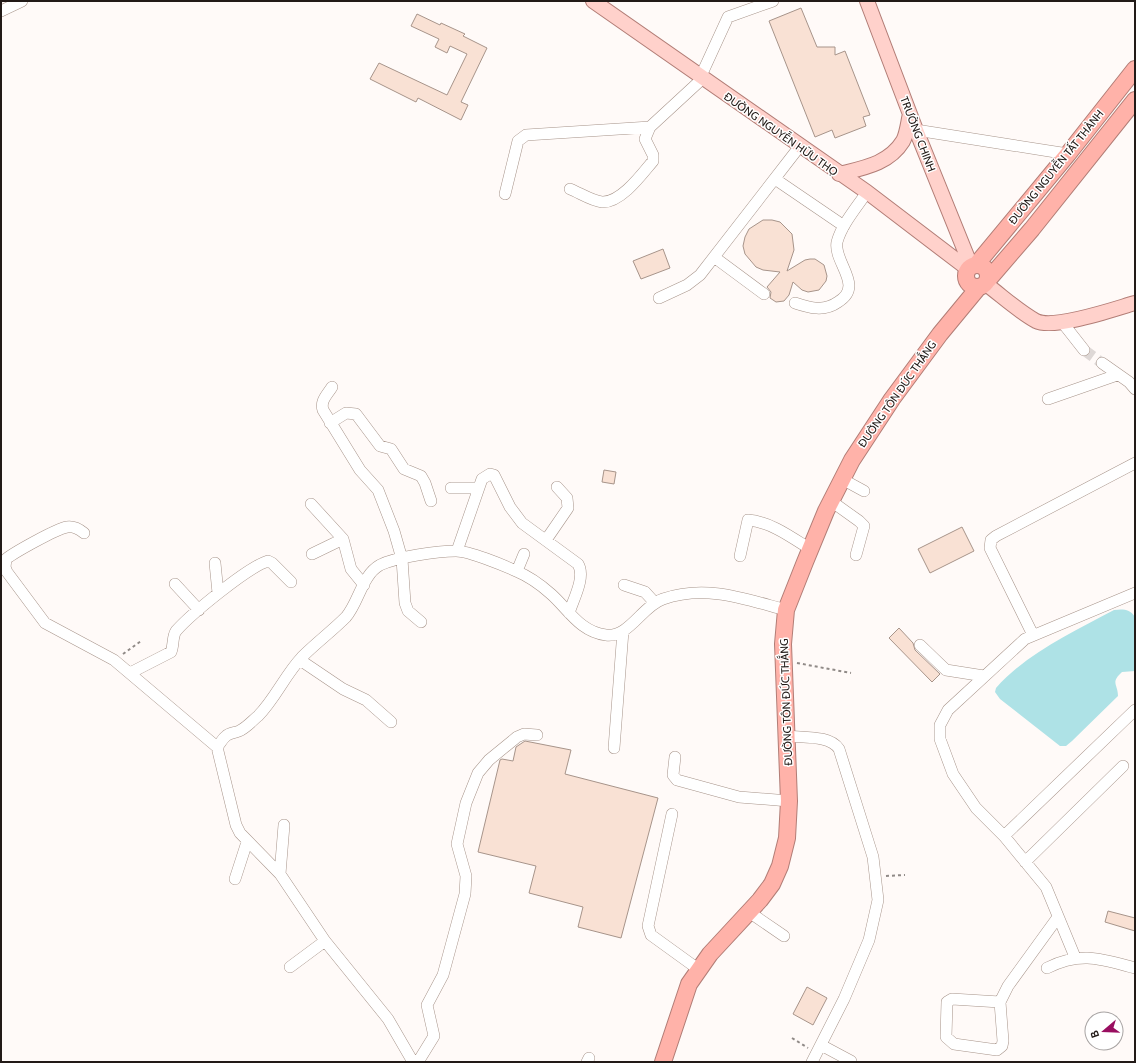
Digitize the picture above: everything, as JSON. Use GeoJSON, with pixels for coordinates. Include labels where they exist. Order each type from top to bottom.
{"type":"FeatureCollection","features":[{"type":"Feature","properties":{"kind":"highway","name":"ĐƯỜNG NGUYỄN TẤT THÀNH"},"geometry":{"type":"LineString","coordinates":[[972,266],[1068,154],[1135,69]]}},
{"type":"Feature","properties":{"kind":"highway","name":"ĐƯỜNG NGUYỄN TẤT THÀNH"},"geometry":{"type":"LineString","coordinates":[[984,284],[1040,220],[1135,100]]}},
{"type":"Feature","properties":{"kind":"highway"},"geometry":{"type":"LineString","coordinates":[[972,266],[965,277],[967,282],[969,285],[984,284]]}},
{"type":"Feature","properties":{"kind":"highway","name":"ĐƯỜNG TÔN ĐỨC THẮNG"},"geometry":{"type":"LineString","coordinates":[[663,1062],[689,984],[698,969],[710,954],[749,912],[772,884],[780,866],[787,838],[789,801],[788,736],[783,660],[786,610],[810,549],[831,501],[852,460],[892,399],[940,334],[984,284]]}},
{"type":"Feature","properties":{"kind":"main road","name":"ĐƯỜNG NGUYỄN HỮU THỌ"},"geometry":{"type":"LineString","coordinates":[[593,1],[701,78],[972,266]]}},
{"type":"Feature","properties":{"kind":"main road","name":"TRƯỜNG CHINH"},"geometry":{"type":"LineString","coordinates":[[868,1],[916,130],[972,266]]}},
{"type":"Feature","properties":{"kind":"main road"},"geometry":{"type":"LineString","coordinates":[[839,174],[870,167],[883,161],[904,140],[910,114]]}},
{"type":"Feature","properties":{"kind":"main road"},"geometry":{"type":"LineString","coordinates":[[984,284],[1036,321],[1051,324],[1101,313],[1135,303]]}},
{"type":"Feature","properties":{"kind":"street"},"geometry":{"type":"LineString","coordinates":[[1,11],[22,1]]}},
{"type":"Feature","properties":{"kind":"street"},"geometry":{"type":"LineString","coordinates":[[570,189],[601,202],[614,199],[621,195],[653,161],[654,155],[646,139],[650,127],[701,78],[728,17],[772,1]]}},
{"type":"Feature","properties":{"kind":"street"},"geometry":{"type":"LineString","coordinates":[[505,194],[518,141],[526,135],[650,127]]}},
{"type":"Feature","properties":{"kind":"street"},"geometry":{"type":"LineString","coordinates":[[916,130],[1068,154]]}},
{"type":"Feature","properties":{"kind":"street"},"geometry":{"type":"LineString","coordinates":[[659,298],[687,285],[700,275],[800,146]]}},
{"type":"Feature","properties":{"kind":"street"},"geometry":{"type":"LineString","coordinates":[[775,179],[844,226]]}},
{"type":"Feature","properties":{"kind":"street"},"geometry":{"type":"LineString","coordinates":[[795,303],[812,309],[824,309],[843,299],[848,289],[849,282],[836,250],[837,241],[844,226],[866,192]]}},
{"type":"Feature","properties":{"kind":"street"},"geometry":{"type":"LineString","coordinates":[[714,257],[764,294]]}},
{"type":"Feature","properties":{"kind":"street"},"geometry":{"type":"LineString","coordinates":[[1062,322],[1084,350]]}},
{"type":"Feature","properties":{"kind":"street"},"geometry":{"type":"LineString","coordinates":[[1102,364],[1117,376],[1129,382],[1135,389]]}},
{"type":"Feature","properties":{"kind":"street"},"geometry":{"type":"LineString","coordinates":[[1048,399],[1117,376]]}},
{"type":"Feature","properties":{"kind":"street"},"geometry":{"type":"LineString","coordinates":[[332,387],[321,405],[330,423],[360,470],[378,490],[394,531],[402,559],[405,603],[408,611],[422,622]]}},
{"type":"Feature","properties":{"kind":"street"},"geometry":{"type":"LineString","coordinates":[[330,423],[343,415],[356,414],[380,446],[391,449],[404,469],[421,476],[426,483],[431,501]]}},
{"type":"Feature","properties":{"kind":"street"},"geometry":{"type":"LineString","coordinates":[[1033,635],[990,548],[991,540],[1135,463]]}},
{"type":"Feature","properties":{"kind":"street"},"geometry":{"type":"LineString","coordinates":[[457,551],[478,488],[486,476],[490,474],[494,475],[514,514],[522,523],[578,564],[581,575],[568,613]]}},
{"type":"Feature","properties":{"kind":"street"},"geometry":{"type":"LineString","coordinates":[[842,479],[864,491]]}},
{"type":"Feature","properties":{"kind":"street"},"geometry":{"type":"LineString","coordinates":[[546,540],[568,508],[567,498],[557,487]]}},
{"type":"Feature","properties":{"kind":"street"},"geometry":{"type":"LineString","coordinates":[[451,488],[478,488]]}},
{"type":"Feature","properties":{"kind":"street"},"geometry":{"type":"LineString","coordinates":[[831,501],[864,526],[856,555]]}},
{"type":"Feature","properties":{"kind":"street"},"geometry":{"type":"LineString","coordinates":[[311,504],[343,539],[351,569],[364,585]]}},
{"type":"Feature","properties":{"kind":"street"},"geometry":{"type":"LineString","coordinates":[[740,556],[748,520],[759,521],[775,528],[810,549]]}},
{"type":"Feature","properties":{"kind":"street"},"geometry":{"type":"LineString","coordinates":[[84,533],[75,527],[67,527],[46,535],[6,559],[5,567],[9,576],[45,623],[114,660],[184,721],[217,747],[236,825],[247,842],[280,874],[325,941],[388,1018],[412,1061],[434,1036],[427,1005],[443,975],[465,894],[466,876],[457,844],[461,822],[475,779],[489,760],[517,737],[524,734],[537,735]]}},
{"type":"Feature","properties":{"kind":"street"},"geometry":{"type":"LineString","coordinates":[[312,554],[343,539]]}},
{"type":"Feature","properties":{"kind":"street"},"geometry":{"type":"LineString","coordinates":[[217,747],[226,736],[240,731],[260,714],[300,660],[352,610],[364,585],[375,568],[382,564],[402,559],[457,551],[517,571],[547,590],[576,621],[602,634],[613,636],[623,631],[649,606],[684,593],[715,592],[735,595],[786,610]]}},
{"type":"Feature","properties":{"kind":"street"},"geometry":{"type":"LineString","coordinates":[[517,571],[524,554]]}},
{"type":"Feature","properties":{"kind":"street"},"geometry":{"type":"LineString","coordinates":[[130,673],[171,652],[176,631],[218,593],[259,565],[268,561],[275,565],[291,582]]}},
{"type":"Feature","properties":{"kind":"street"},"geometry":{"type":"LineString","coordinates":[[215,563],[218,593]]}},
{"type":"Feature","properties":{"kind":"street"},"geometry":{"type":"LineString","coordinates":[[175,584],[199,610]]}},
{"type":"Feature","properties":{"kind":"street"},"geometry":{"type":"LineString","coordinates":[[624,584],[645,592],[655,603]]}},
{"type":"Feature","properties":{"kind":"street"},"geometry":{"type":"LineString","coordinates":[[1075,957],[1046,887],[1004,836],[976,808],[953,774],[940,739],[940,725],[948,710],[1026,639],[1135,593]]}},
{"type":"Feature","properties":{"kind":"street"},"geometry":{"type":"LineString","coordinates":[[614,748],[623,631]]}},
{"type":"Feature","properties":{"kind":"street"},"geometry":{"type":"LineString","coordinates":[[920,644],[946,670],[984,676]]}},
{"type":"Feature","properties":{"kind":"street"},"geometry":{"type":"LineString","coordinates":[[300,660],[343,689],[366,700],[392,722]]}},
{"type":"Feature","properties":{"kind":"street"},"geometry":{"type":"LineString","coordinates":[[1004,836],[1135,710]]}},
{"type":"Feature","properties":{"kind":"street"},"geometry":{"type":"LineString","coordinates":[[788,736],[827,740],[835,743],[839,749],[873,857],[878,900],[869,940],[844,999],[817,1053],[852,1060]]}},
{"type":"Feature","properties":{"kind":"street"},"geometry":{"type":"LineString","coordinates":[[675,756],[673,775],[677,780],[739,797],[789,801]]}},
{"type":"Feature","properties":{"kind":"street"},"geometry":{"type":"LineString","coordinates":[[1025,862],[1123,766]]}},
{"type":"Feature","properties":{"kind":"street"},"geometry":{"type":"LineString","coordinates":[[672,814],[648,926],[651,935],[698,969]]}},
{"type":"Feature","properties":{"kind":"street"},"geometry":{"type":"LineString","coordinates":[[280,874],[284,825]]}},
{"type":"Feature","properties":{"kind":"street"},"geometry":{"type":"LineString","coordinates":[[235,879],[247,842]]}},
{"type":"Feature","properties":{"kind":"street"},"geometry":{"type":"LineString","coordinates":[[749,912],[784,936]]}},
{"type":"Feature","properties":{"kind":"street"},"geometry":{"type":"LineString","coordinates":[[1000,1002],[952,999],[947,1002],[946,1037],[954,1044],[997,1050],[1002,1046],[1003,1040],[1000,1002],[1008,986],[1058,917]]}},
{"type":"Feature","properties":{"kind":"street"},"geometry":{"type":"LineString","coordinates":[[290,967],[325,941]]}},
{"type":"Feature","properties":{"kind":"street"},"geometry":{"type":"LineString","coordinates":[[1047,968],[1075,957],[1101,960],[1135,968]]}},
{"type":"Feature","properties":{"kind":"path"},"geometry":{"type":"LineString","coordinates":[[114,660],[141,641]]}},
{"type":"Feature","properties":{"kind":"path"},"geometry":{"type":"LineString","coordinates":[[783,660],[851,673]]}},
{"type":"Feature","properties":{"kind":"path"},"geometry":{"type":"LineString","coordinates":[[876,876],[905,875]]}},
{"type":"Feature","properties":{"kind":"path"},"geometry":{"type":"LineString","coordinates":[[792,1038],[817,1053]]}},
{"type":"Feature","properties":{"kind":"water"},"geometry":{"type":"Polygon","coordinates":[[[1114,610],[1126,610],[1131,612],[1135,617],[1135,671],[1122,672],[1118,676],[1115,681],[1118,696],[1072,741],[1066,746],[1060,746],[1000,699],[995,692],[996,688],[1022,664],[1051,644],[1114,610]]]}},
{"type":"Feature","properties":{"kind":"building"},"geometry":{"type":"Polygon","coordinates":[[[801,8],[817,47],[835,47],[835,55],[845,51],[870,115],[863,117],[866,126],[835,138],[832,130],[815,137],[769,21],[801,8]]]}},
{"type":"Feature","properties":{"kind":"building"},"geometry":{"type":"Polygon","coordinates":[[[417,14],[440,25],[441,23],[465,34],[463,36],[487,48],[461,102],[468,105],[461,120],[418,98],[416,102],[370,79],[379,63],[447,95],[467,54],[450,46],[447,53],[435,47],[439,39],[411,26],[417,14]]]}},
{"type":"Feature","properties":{"kind":"building"},"geometry":{"type":"Polygon","coordinates":[[[763,220],[780,222],[792,234],[794,250],[787,271],[805,260],[810,259],[815,259],[824,265],[827,276],[826,281],[819,290],[808,292],[802,290],[793,282],[789,295],[784,301],[776,302],[770,298],[771,292],[767,287],[780,272],[763,270],[756,267],[745,254],[743,246],[749,229],[763,220]]]}},
{"type":"Feature","properties":{"kind":"building"},"geometry":{"type":"Polygon","coordinates":[[[663,249],[670,268],[641,279],[633,261],[663,249]]]}},
{"type":"Feature","properties":{"kind":"building"},"geometry":{"type":"Polygon","coordinates":[[[604,470],[616,472],[614,484],[602,482],[604,470]]]}},
{"type":"Feature","properties":{"kind":"building"},"geometry":{"type":"Polygon","coordinates":[[[962,527],[974,551],[930,573],[918,549],[962,527]]]}},
{"type":"Feature","properties":{"kind":"building"},"geometry":{"type":"Polygon","coordinates":[[[899,628],[913,643],[915,650],[940,674],[932,682],[889,638],[899,628]]]}},
{"type":"Feature","properties":{"kind":"building"},"geometry":{"type":"Polygon","coordinates":[[[525,741],[571,750],[565,774],[658,798],[621,938],[578,927],[583,907],[529,893],[536,866],[478,852],[500,760],[513,761],[516,747],[525,741]]]}},
{"type":"Feature","properties":{"kind":"building"},"geometry":{"type":"Polygon","coordinates":[[[1108,911],[1135,918],[1135,931],[1105,922],[1108,911]]]}},
{"type":"Feature","properties":{"kind":"building"},"geometry":{"type":"Polygon","coordinates":[[[807,987],[827,998],[813,1025],[793,1014],[807,987]]]}},
{"type":"Feature","properties":{"kind":"tunnel"},"geometry":{"type":"LineString","coordinates":[[1084,350],[1102,363]]}}]}
